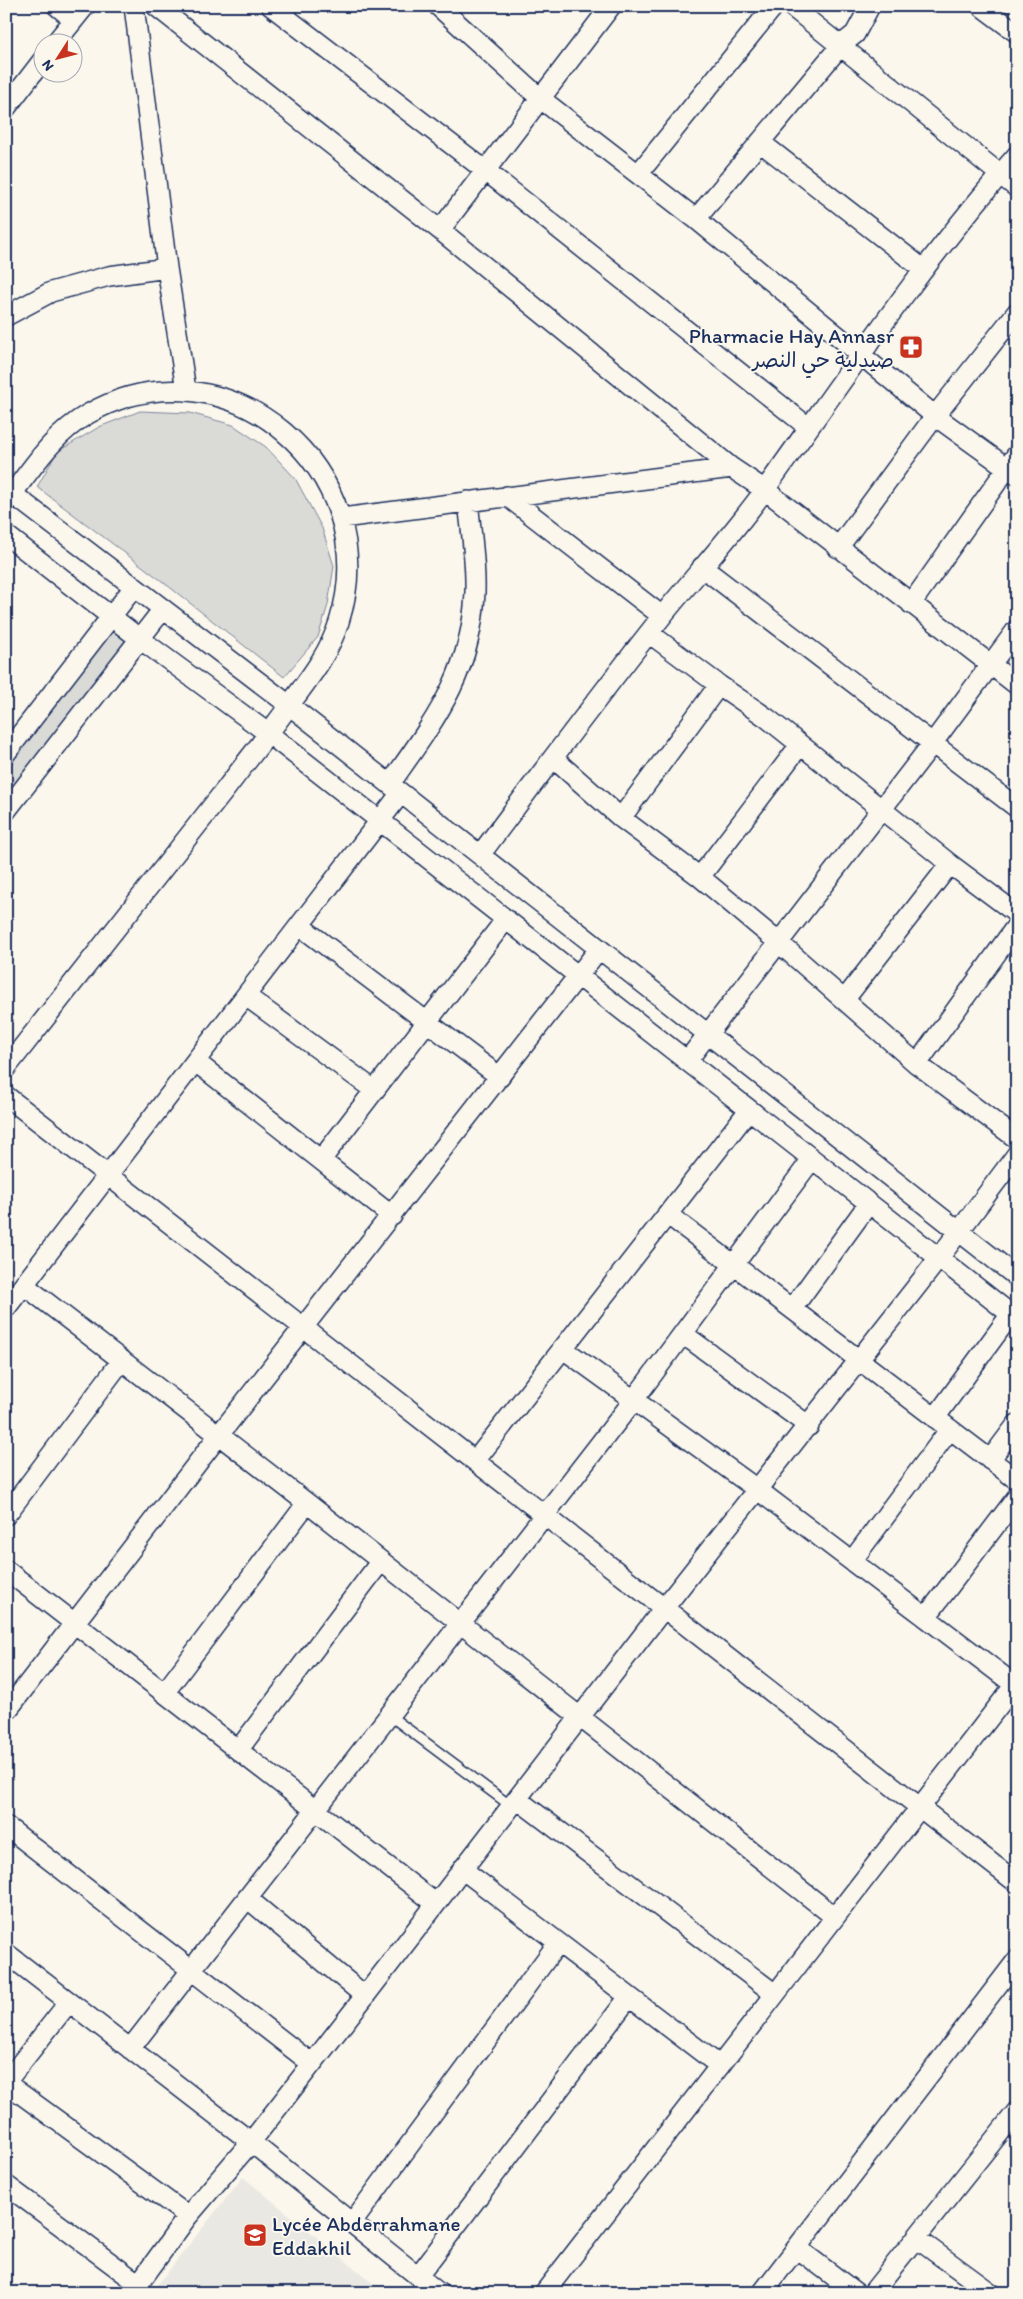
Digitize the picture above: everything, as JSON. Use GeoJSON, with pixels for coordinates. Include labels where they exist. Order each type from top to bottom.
{"type":"FeatureCollection","features":[{"type":"Feature","properties":{"kind":"street"},"geometry":{"type":"LineString","coordinates":[[57,6],[79,13],[64,32]]}},
{"type":"Feature","properties":{"kind":"street"},"geometry":{"type":"LineString","coordinates":[[134,6],[167,268],[186,390]]}},
{"type":"Feature","properties":{"kind":"street"},"geometry":{"type":"LineString","coordinates":[[156,6],[440,230],[732,468],[765,490],[1017,685]]}},
{"type":"Feature","properties":{"kind":"street"},"geometry":{"type":"LineString","coordinates":[[271,6],[486,171],[808,427]]}},
{"type":"Feature","properties":{"kind":"street"},"geometry":{"type":"LineString","coordinates":[[440,230],[611,6]]}},
{"type":"Feature","properties":{"kind":"street"},"geometry":{"type":"LineString","coordinates":[[639,173],[774,6]]}},
{"type":"Feature","properties":{"kind":"street"},"geometry":{"type":"LineString","coordinates":[[791,6],[1017,188]]}},
{"type":"Feature","properties":{"kind":"street"},"geometry":{"type":"LineString","coordinates":[[696,219],[841,45],[855,34],[870,6]]}},
{"type":"Feature","properties":{"kind":"street"},"geometry":{"type":"LineString","coordinates":[[981,6],[1017,33]]}},
{"type":"Feature","properties":{"kind":"street"},"geometry":{"type":"LineString","coordinates":[[448,9],[541,99],[639,173],[935,416],[1013,465],[910,604]]}},
{"type":"Feature","properties":{"kind":"street"},"geometry":{"type":"LineString","coordinates":[[8,102],[32,72]]}},
{"type":"Feature","properties":{"kind":"street"},"geometry":{"type":"LineString","coordinates":[[760,142],[923,269]]}},
{"type":"Feature","properties":{"kind":"street"},"geometry":{"type":"LineString","coordinates":[[480,855],[662,616],[765,490],[808,427],[862,356],[923,269],[1017,155]]}},
{"type":"Feature","properties":{"kind":"street"},"geometry":{"type":"LineString","coordinates":[[6,316],[59,289],[109,276],[167,268]]}},
{"type":"Feature","properties":{"kind":"street"},"geometry":{"type":"LineString","coordinates":[[838,548],[935,416],[1017,312]]}},
{"type":"Feature","properties":{"kind":"street"},"geometry":{"type":"LineString","coordinates":[[6,1068],[268,734],[290,705],[315,672],[339,624],[346,597],[349,572],[342,518],[319,470],[304,450],[263,417],[240,405],[215,396],[186,390],[160,390],[136,395],[89,413],[68,428],[51,444],[8,495],[290,705],[1017,1277]]}},
{"type":"Feature","properties":{"kind":"street"},"geometry":{"type":"LineString","coordinates":[[342,518],[732,468]]}},
{"type":"Feature","properties":{"kind":"street"},"geometry":{"type":"LineString","coordinates":[[507,496],[662,616]]}},
{"type":"Feature","properties":{"kind":"street"},"geometry":{"type":"LineString","coordinates":[[6,1308],[379,821],[459,675],[467,646],[475,592],[468,501]]}},
{"type":"Feature","properties":{"kind":"street"},"geometry":{"type":"LineString","coordinates":[[6,535],[111,617],[268,734],[1014,1317],[852,1561]]}},
{"type":"Feature","properties":{"kind":"street"},"geometry":{"type":"LineString","coordinates":[[702,567],[1017,808]]}},
{"type":"Feature","properties":{"kind":"street"},"geometry":{"type":"LineString","coordinates":[[6,753],[134,587]]}},
{"type":"Feature","properties":{"kind":"street"},"geometry":{"type":"LineString","coordinates":[[6,811],[163,609]]}},
{"type":"Feature","properties":{"kind":"street"},"geometry":{"type":"LineString","coordinates":[[687,1061],[932,744],[1017,629]]}},
{"type":"Feature","properties":{"kind":"street"},"geometry":{"type":"LineString","coordinates":[[649,633],[718,685],[767,718],[881,810],[1017,914]]}},
{"type":"Feature","properties":{"kind":"street"},"geometry":{"type":"LineString","coordinates":[[621,818],[718,685]]}},
{"type":"Feature","properties":{"kind":"street"},"geometry":{"type":"LineString","coordinates":[[700,878],[800,745]]}},
{"type":"Feature","properties":{"kind":"street"},"geometry":{"type":"LineString","coordinates":[[553,758],[621,818],[700,878],[778,942],[917,1064],[1017,1139]]}},
{"type":"Feature","properties":{"kind":"street"},"geometry":{"type":"LineString","coordinates":[[845,999],[950,864]]}},
{"type":"Feature","properties":{"kind":"street"},"geometry":{"type":"LineString","coordinates":[[321,1160],[506,919]]}},
{"type":"Feature","properties":{"kind":"street"},"geometry":{"type":"LineString","coordinates":[[917,1064],[1017,925]]}},
{"type":"Feature","properties":{"kind":"street"},"geometry":{"type":"LineString","coordinates":[[300,926],[500,1077]]}},
{"type":"Feature","properties":{"kind":"street"},"geometry":{"type":"LineString","coordinates":[[6,1712],[77,1623],[219,1435],[599,949]]}},
{"type":"Feature","properties":{"kind":"street"},"geometry":{"type":"LineString","coordinates":[[246,996],[374,1090]]}},
{"type":"Feature","properties":{"kind":"street"},"geometry":{"type":"LineString","coordinates":[[196,1062],[392,1216]]}},
{"type":"Feature","properties":{"kind":"street"},"geometry":{"type":"LineString","coordinates":[[6,1096],[1017,1883]]}},
{"type":"Feature","properties":{"kind":"street"},"geometry":{"type":"LineString","coordinates":[[475,1461],[749,1110]]}},
{"type":"Feature","properties":{"kind":"street"},"geometry":{"type":"LineString","coordinates":[[6,2185],[136,2289],[188,2216],[251,2142],[365,1996],[435,1903],[582,1717],[664,1608],[809,1426],[1017,1154]]}},
{"type":"Feature","properties":{"kind":"street"},"geometry":{"type":"LineString","coordinates":[[130,2049],[633,1401],[812,1159]]}},
{"type":"Feature","properties":{"kind":"street"},"geometry":{"type":"LineString","coordinates":[[792,1309],[869,1203]]}},
{"type":"Feature","properties":{"kind":"street"},"geometry":{"type":"LineString","coordinates":[[667,1214],[1017,1480]]}},
{"type":"Feature","properties":{"kind":"street"},"geometry":{"type":"LineString","coordinates":[[24,1285],[582,1717],[835,1917]]}},
{"type":"Feature","properties":{"kind":"street"},"geometry":{"type":"LineString","coordinates":[[683,1334],[809,1426]]}},
{"type":"Feature","properties":{"kind":"street"},"geometry":{"type":"LineString","coordinates":[[544,2293],[1016,1683],[758,1490],[562,1348]]}},
{"type":"Feature","properties":{"kind":"street"},"geometry":{"type":"LineString","coordinates":[[6,1515],[122,1360]]}},
{"type":"Feature","properties":{"kind":"street"},"geometry":{"type":"LineString","coordinates":[[990,1460],[1017,1424]]}},
{"type":"Feature","properties":{"kind":"street"},"geometry":{"type":"LineString","coordinates":[[926,1617],[1017,1496]]}},
{"type":"Feature","properties":{"kind":"street"},"geometry":{"type":"LineString","coordinates":[[165,1692],[307,1503]]}},
{"type":"Feature","properties":{"kind":"street"},"geometry":{"type":"LineString","coordinates":[[239,1749],[381,1561]]}},
{"type":"Feature","properties":{"kind":"street"},"geometry":{"type":"LineString","coordinates":[[6,1570],[77,1623],[435,1903]]}},
{"type":"Feature","properties":{"kind":"street"},"geometry":{"type":"LineString","coordinates":[[514,1802],[776,1994]]}},
{"type":"Feature","properties":{"kind":"street"},"geometry":{"type":"LineString","coordinates":[[6,1826],[311,2063]]}},
{"type":"Feature","properties":{"kind":"street"},"geometry":{"type":"LineString","coordinates":[[462,1869],[720,2066]]}},
{"type":"Feature","properties":{"kind":"street"},"geometry":{"type":"LineString","coordinates":[[246,1898],[365,1996]]}},
{"type":"Feature","properties":{"kind":"street"},"geometry":{"type":"LineString","coordinates":[[352,2223],[558,1943]]}},
{"type":"Feature","properties":{"kind":"street"},"geometry":{"type":"LineString","coordinates":[[6,1954],[251,2142],[439,2293]]}},
{"type":"Feature","properties":{"kind":"street"},"geometry":{"type":"LineString","coordinates":[[762,2293],[1017,1960]]}},
{"type":"Feature","properties":{"kind":"street"},"geometry":{"type":"LineString","coordinates":[[418,2276],[630,1997]]}},
{"type":"Feature","properties":{"kind":"street"},"geometry":{"type":"LineString","coordinates":[[69,2002],[6,2082],[188,2216]]}},
{"type":"Feature","properties":{"kind":"street"},"geometry":{"type":"LineString","coordinates":[[872,2293],[1017,2111]]}},
{"type":"Feature","properties":{"kind":"street"},"geometry":{"type":"LineString","coordinates":[[916,2238],[991,2293]]}},
{"type":"Feature","properties":{"kind":"street"},"geometry":{"type":"LineString","coordinates":[[798,2248],[856,2293]]}},
{"type":"Feature","properties":{"kind":"lane"},"geometry":{"type":"LineString","coordinates":[[389,1715],[514,1802]]}},
{"type":"Feature","properties":{"kind":"shaded area"},"geometry":{"type":"Polygon","coordinates":[[[140,411],[190,413],[233,425],[266,447],[295,478],[322,528],[334,566],[328,605],[318,637],[284,677],[158,578],[37,487],[57,452],[99,427],[140,411]]]}},
{"type":"Feature","properties":{"kind":"shaded area"},"geometry":{"type":"Polygon","coordinates":[[[119,619],[135,630],[6,799],[6,765],[119,619]]]}},
{"type":"Feature","properties":{"kind":"shaded area","name":"Lycée Abderrahmane Eddakhil"},"geometry":{"type":"Polygon","coordinates":[[[243,2177],[385,2293],[151,2293],[243,2177]]]}},
{"type":"Feature","properties":{"kind":"place","name":"Pharmacie Hay Annasr صيدلية حي النصر"},"geometry":{"type":"Point","coordinates":[911,347]}},
{"type":"Feature","properties":{"kind":"place","name":"Lycée Abderrahmane Eddakhil"},"geometry":{"type":"Point","coordinates":[255,2235]}}]}
